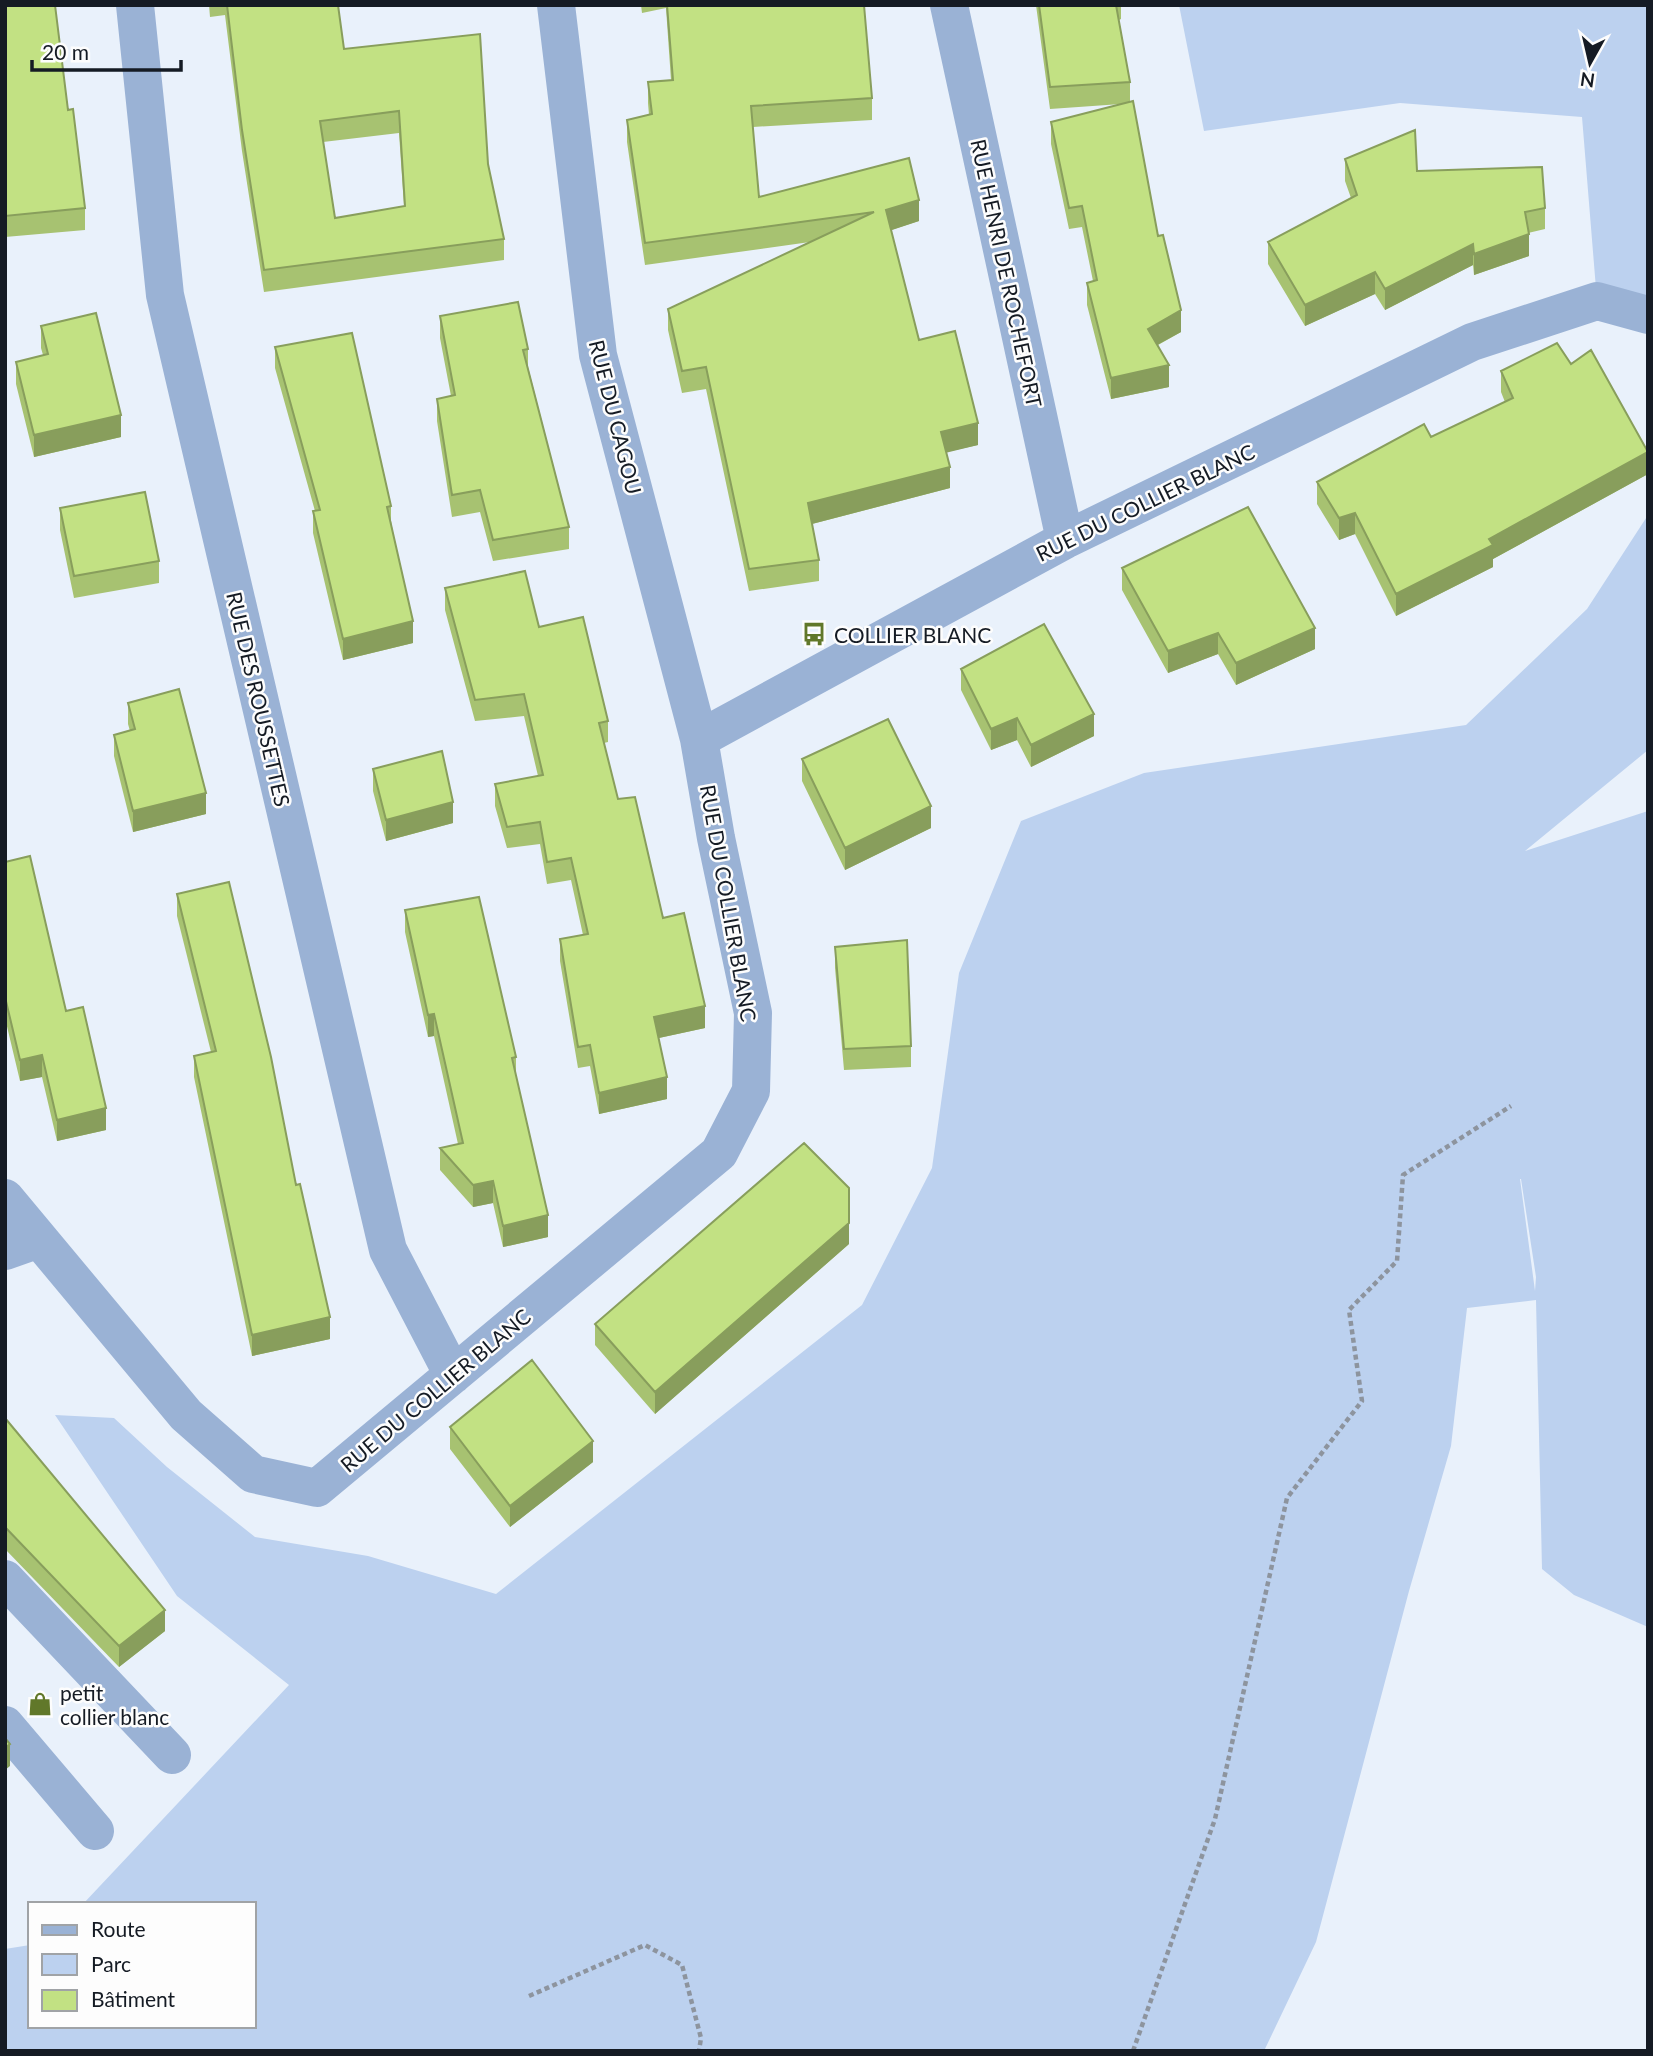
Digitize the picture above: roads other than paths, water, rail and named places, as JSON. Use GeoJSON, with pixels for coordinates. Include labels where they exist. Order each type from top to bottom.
{"type":"FeatureCollection","features":[{"type":"Feature","properties":{"kind":"street","name":"RUE DES ROUSSETTES"},"geometry":{"type":"LineString","coordinates":[[135,5],[168,309],[388,1250],[453,1375]]}},
{"type":"Feature","properties":{"kind":"street","name":"RUE DU CAGOU"},"geometry":{"type":"LineString","coordinates":[[556,5],[598,355],[699,739]]}},
{"type":"Feature","properties":{"kind":"street","name":"RUE HENRI DE ROCHEFORT"},"geometry":{"type":"LineString","coordinates":[[949,5],[1065,540]]}},
{"type":"Feature","properties":{"kind":"street","name":"RUE DU COLLIER BLANC"},"geometry":{"type":"LineString","coordinates":[[5,1198],[22,1245],[186,1415],[253,1474],[317,1488],[719,1153],[751,1091],[753,1013],[716,838],[699,739],[1065,540],[1472,342],[1597,301],[1648,315]]}},
{"type":"Feature","properties":{"kind":"street"},"geometry":{"type":"LineString","coordinates":[[5,1578],[172,1755]]}},
{"type":"Feature","properties":{"kind":"street"},"geometry":{"type":"LineString","coordinates":[[5,1725],[96,1830]]}},
{"type":"Feature","properties":{"kind":"place","name":"COLLIER BLANC"},"geometry":{"type":"Point","coordinates":[814,634]}},
{"type":"Feature","properties":{"kind":"place","name":"petit collier blanc"},"geometry":{"type":"Point","coordinates":[40,1704]}}]}
